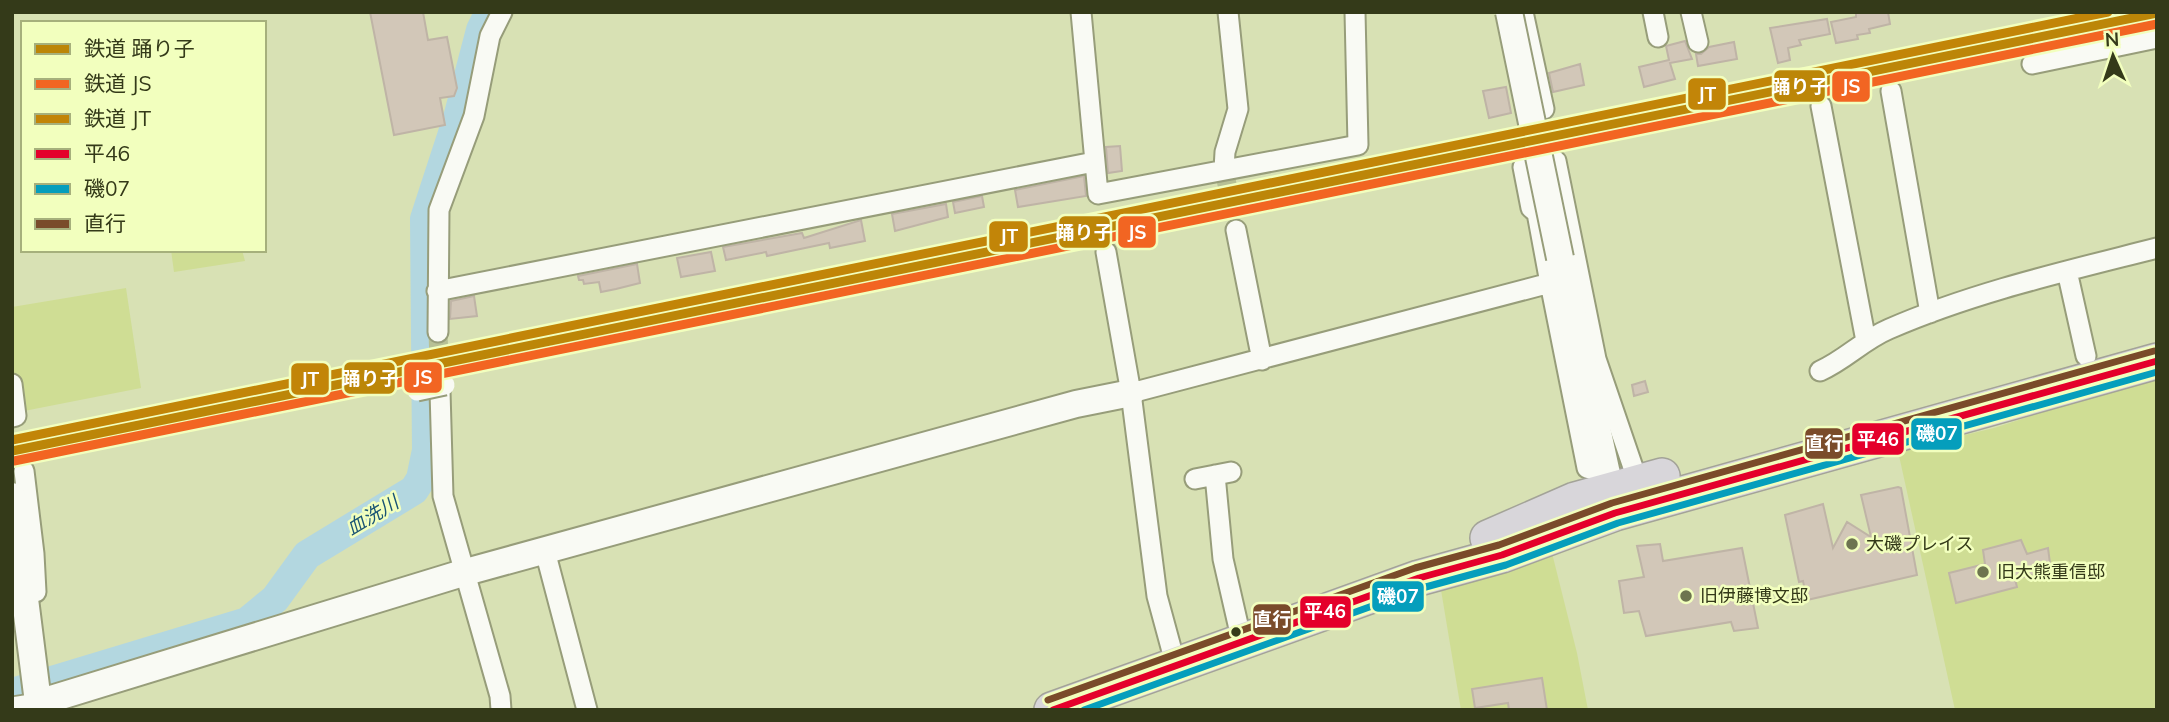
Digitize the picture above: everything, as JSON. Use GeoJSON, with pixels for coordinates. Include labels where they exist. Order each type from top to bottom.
{"type":"FeatureCollection","features":[{"type":"Feature","properties":{"kind":"highway"},"geometry":{"type":"LineString","coordinates":[[1052,710],[1419,578],[1501,531],[1617,489],[2157,335]]}},
{"type":"Feature","properties":{"kind":"highway"},"geometry":{"type":"LineString","coordinates":[[1617,489],[2157,361]]}},
{"type":"Feature","properties":{"kind":"street"},"geometry":{"type":"LineString","coordinates":[[438,332],[439,210],[474,116],[490,36],[502,12]]}},
{"type":"Feature","properties":{"kind":"street"},"geometry":{"type":"LineString","coordinates":[[1081,12],[1098,194],[1358,145],[1355,12]]}},
{"type":"Feature","properties":{"kind":"street"},"geometry":{"type":"LineString","coordinates":[[1224,169],[1225,152],[1238,109],[1228,12]]}},
{"type":"Feature","properties":{"kind":"street"},"geometry":{"type":"LineString","coordinates":[[1496,12],[1511,81]]}},
{"type":"Feature","properties":{"kind":"street"},"geometry":{"type":"LineString","coordinates":[[1508,12],[1560,258],[1617,489]]}},
{"type":"Feature","properties":{"kind":"street"},"geometry":{"type":"LineString","coordinates":[[1523,12],[1544,109]]}},
{"type":"Feature","properties":{"kind":"street"},"geometry":{"type":"LineString","coordinates":[[1653,12],[1658,37]]}},
{"type":"Feature","properties":{"kind":"street"},"geometry":{"type":"LineString","coordinates":[[1691,12],[1698,42]]}},
{"type":"Feature","properties":{"kind":"street"},"geometry":{"type":"LineString","coordinates":[[2032,64],[2157,38]]}},
{"type":"Feature","properties":{"kind":"street"},"geometry":{"type":"LineString","coordinates":[[1505,52],[1533,56]]}},
{"type":"Feature","properties":{"kind":"street"},"geometry":{"type":"LineString","coordinates":[[1891,91],[1930,313]]}},
{"type":"Feature","properties":{"kind":"street"},"geometry":{"type":"LineString","coordinates":[[1821,106],[1866,341]]}},
{"type":"Feature","properties":{"kind":"street"},"geometry":{"type":"LineString","coordinates":[[1556,161],[1596,359],[1617,489]]}},
{"type":"Feature","properties":{"kind":"street"},"geometry":{"type":"LineString","coordinates":[[437,291],[1094,162]]}},
{"type":"Feature","properties":{"kind":"street"},"geometry":{"type":"LineString","coordinates":[[1523,167],[1531,208],[1537,214],[1587,468],[1617,489]]}},
{"type":"Feature","properties":{"kind":"street"},"geometry":{"type":"LineString","coordinates":[[1236,230],[1251,328],[1262,360]]}},
{"type":"Feature","properties":{"kind":"street"},"geometry":{"type":"LineString","coordinates":[[1820,371],[1836,364],[1866,341],[1930,313],[2067,271],[2157,248]]}},
{"type":"Feature","properties":{"kind":"street"},"geometry":{"type":"LineString","coordinates":[[1106,252],[1131,393],[1157,596],[1176,666]]}},
{"type":"Feature","properties":{"kind":"street"},"geometry":{"type":"LineString","coordinates":[[2067,271],[2086,356]]}},
{"type":"Feature","properties":{"kind":"street"},"geometry":{"type":"LineString","coordinates":[[33,693],[1076,404],[1262,360],[1550,283]]}},
{"type":"Feature","properties":{"kind":"street"},"geometry":{"type":"LineString","coordinates":[[12,384],[16,416],[12,417]]}},
{"type":"Feature","properties":{"kind":"street"},"geometry":{"type":"LineString","coordinates":[[417,391],[444,387],[449,436],[443,472],[443,496],[466,572],[501,710]]}},
{"type":"Feature","properties":{"kind":"street"},"geometry":{"type":"LineString","coordinates":[[24,471],[33,693]]}},
{"type":"Feature","properties":{"kind":"street"},"geometry":{"type":"LineString","coordinates":[[1195,479],[1223,474],[1223,559],[1242,642]]}},
{"type":"Feature","properties":{"kind":"street"},"geometry":{"type":"LineString","coordinates":[[12,496],[33,693]]}},
{"type":"Feature","properties":{"kind":"street"},"geometry":{"type":"LineString","coordinates":[[545,551],[587,710]]}},
{"type":"Feature","properties":{"kind":"street"},"geometry":{"type":"LineString","coordinates":[[12,597],[33,693]]}},
{"type":"Feature","properties":{"kind":"green space"},"geometry":{"type":"Polygon","coordinates":[[[171,252],[243,252],[245,261],[174,272],[171,252]]]}},
{"type":"Feature","properties":{"kind":"green space"},"geometry":{"type":"Polygon","coordinates":[[[126,288],[141,388],[19,412],[12,358],[12,307],[126,288]]]}},
{"type":"Feature","properties":{"kind":"green space"},"geometry":{"type":"Polygon","coordinates":[[[2157,378],[2157,710],[1955,710],[1898,451],[1994,428],[2028,417],[2051,405],[2157,378]]]}},
{"type":"Feature","properties":{"kind":"green space"},"geometry":{"type":"Polygon","coordinates":[[[1552,553],[1588,710],[1461,710],[1441,590],[1552,553]]]}},
{"type":"Feature","properties":{"kind":"building"},"geometry":{"type":"Polygon","coordinates":[[[370,12],[423,12],[428,40],[447,37],[457,88],[454,96],[440,98],[445,125],[394,135],[370,12]]]}},
{"type":"Feature","properties":{"kind":"building"},"geometry":{"type":"Polygon","coordinates":[[[1856,12],[1888,12],[1890,24],[1869,29],[1870,33],[1857,35],[1858,39],[1836,43],[1831,22],[1856,17],[1856,12]]]}},
{"type":"Feature","properties":{"kind":"building"},"geometry":{"type":"Polygon","coordinates":[[[1827,19],[1830,34],[1799,40],[1801,45],[1788,48],[1790,60],[1778,63],[1770,28],[1827,19]]]}},
{"type":"Feature","properties":{"kind":"building"},"geometry":{"type":"Polygon","coordinates":[[[1685,41],[1692,59],[1670,63],[1675,79],[1644,87],[1639,67],[1669,60],[1666,46],[1685,41]]]}},
{"type":"Feature","properties":{"kind":"building"},"geometry":{"type":"Polygon","coordinates":[[[1734,42],[1737,59],[1698,66],[1696,54],[1701,54],[1709,47],[1734,42]]]}},
{"type":"Feature","properties":{"kind":"building"},"geometry":{"type":"Polygon","coordinates":[[[1580,64],[1584,85],[1553,92],[1549,73],[1580,64]]]}},
{"type":"Feature","properties":{"kind":"building"},"geometry":{"type":"Polygon","coordinates":[[[1506,87],[1511,113],[1489,118],[1483,91],[1506,87]]]}},
{"type":"Feature","properties":{"kind":"building"},"geometry":{"type":"Polygon","coordinates":[[[1120,146],[1122,171],[1108,173],[1106,147],[1120,146]]]}},
{"type":"Feature","properties":{"kind":"building"},"geometry":{"type":"Polygon","coordinates":[[[1084,176],[1086,196],[1018,207],[1015,190],[1084,176]]]}},
{"type":"Feature","properties":{"kind":"building"},"geometry":{"type":"Polygon","coordinates":[[[982,196],[984,207],[955,213],[953,202],[982,196]]]}},
{"type":"Feature","properties":{"kind":"building"},"geometry":{"type":"Polygon","coordinates":[[[946,204],[948,217],[895,231],[892,214],[946,204]]]}},
{"type":"Feature","properties":{"kind":"building"},"geometry":{"type":"Polygon","coordinates":[[[861,220],[865,241],[830,248],[829,243],[767,256],[766,252],[726,260],[723,247],[802,233],[804,238],[861,220]]]}},
{"type":"Feature","properties":{"kind":"building"},"geometry":{"type":"Polygon","coordinates":[[[711,252],[715,271],[681,277],[677,258],[711,252]]]}},
{"type":"Feature","properties":{"kind":"building"},"geometry":{"type":"Polygon","coordinates":[[[637,264],[640,283],[616,289],[601,292],[599,282],[584,284],[578,276],[637,264]]]}},
{"type":"Feature","properties":{"kind":"building"},"geometry":{"type":"Polygon","coordinates":[[[474,296],[477,316],[450,319],[451,301],[474,296]]]}},
{"type":"Feature","properties":{"kind":"building"},"geometry":{"type":"Polygon","coordinates":[[[1645,381],[1648,392],[1634,396],[1632,385],[1645,381]]]}},
{"type":"Feature","properties":{"kind":"building","name":"大磯プレイス"},"geometry":{"type":"Polygon","coordinates":[[[1901,488],[1917,575],[1807,600],[1803,581],[1799,582],[1785,515],[1823,504],[1833,548],[1847,522],[1871,537],[1861,495],[1901,488]]]}},
{"type":"Feature","properties":{"kind":"building","name":"旧大熊重信邸"},"geometry":{"type":"Polygon","coordinates":[[[2021,540],[2027,554],[2048,548],[2051,571],[2015,579],[2017,587],[1956,603],[1949,573],[1985,564],[1983,550],[2021,540]]]}},
{"type":"Feature","properties":{"kind":"building","name":"旧伊藤博文邸"},"geometry":{"type":"Polygon","coordinates":[[[1660,544],[1663,561],[1742,548],[1758,628],[1734,631],[1731,622],[1646,636],[1639,611],[1624,613],[1619,581],[1644,577],[1637,546],[1660,544]]]}},
{"type":"Feature","properties":{"kind":"building"},"geometry":{"type":"Polygon","coordinates":[[[1542,678],[1547,710],[1509,710],[1508,703],[1475,708],[1472,689],[1542,678]]]}},
{"type":"Feature","properties":{"kind":"waterway","name":"血洗川"},"geometry":{"type":"LineString","coordinates":[[12,693],[247,622],[275,599],[307,555],[414,490],[421,479],[427,450],[425,219],[458,118],[481,30],[490,12]]}},
{"type":"Feature","properties":{"kind":"tunnel"},"geometry":{"type":"LineString","coordinates":[[1224,169],[1236,230]]}},
{"type":"Feature","properties":{"kind":"tunnel"},"geometry":{"type":"LineString","coordinates":[[438,332],[440,391]]}},
{"type":"Feature","properties":{"kind":"railway"},"geometry":{"type":"LineString","coordinates":[[12,440],[2107,12]]}},
{"type":"Feature","properties":{"kind":"rail line","name":"JT"},"geometry":{"type":"LineString","coordinates":[[12,440],[2108,12]]}},
{"type":"Feature","properties":{"kind":"rail line","name":"踊り子"},"geometry":{"type":"LineString","coordinates":[[12,451],[2157,13]]}},
{"type":"Feature","properties":{"kind":"rail line","name":"JS"},"geometry":{"type":"LineString","coordinates":[[14,461],[2157,24]]}},
{"type":"Feature","properties":{"kind":"transit line","name":"直行"},"geometry":{"type":"LineString","coordinates":[[1048,700],[1415,568],[1499,545],[1612,503],[2154,351]]}},
{"type":"Feature","properties":{"kind":"transit line","name":"平46"},"geometry":{"type":"LineString","coordinates":[[1053,710],[1419,578],[1502,555],[1615,513],[2157,361]]}},
{"type":"Feature","properties":{"kind":"transit line","name":"磯07"},"geometry":{"type":"LineString","coordinates":[[1084,710],[1422,588],[1506,565],[1618,523],[2157,372]]}},
{"type":"Feature","properties":{"kind":"place","name":"大磯プレイス"},"geometry":{"type":"Point","coordinates":[1852,544]}},
{"type":"Feature","properties":{"kind":"place","name":"旧大熊重信邸"},"geometry":{"type":"Point","coordinates":[1983,572]}},
{"type":"Feature","properties":{"kind":"place","name":"旧伊藤博文邸"},"geometry":{"type":"Point","coordinates":[1686,596]}}]}
